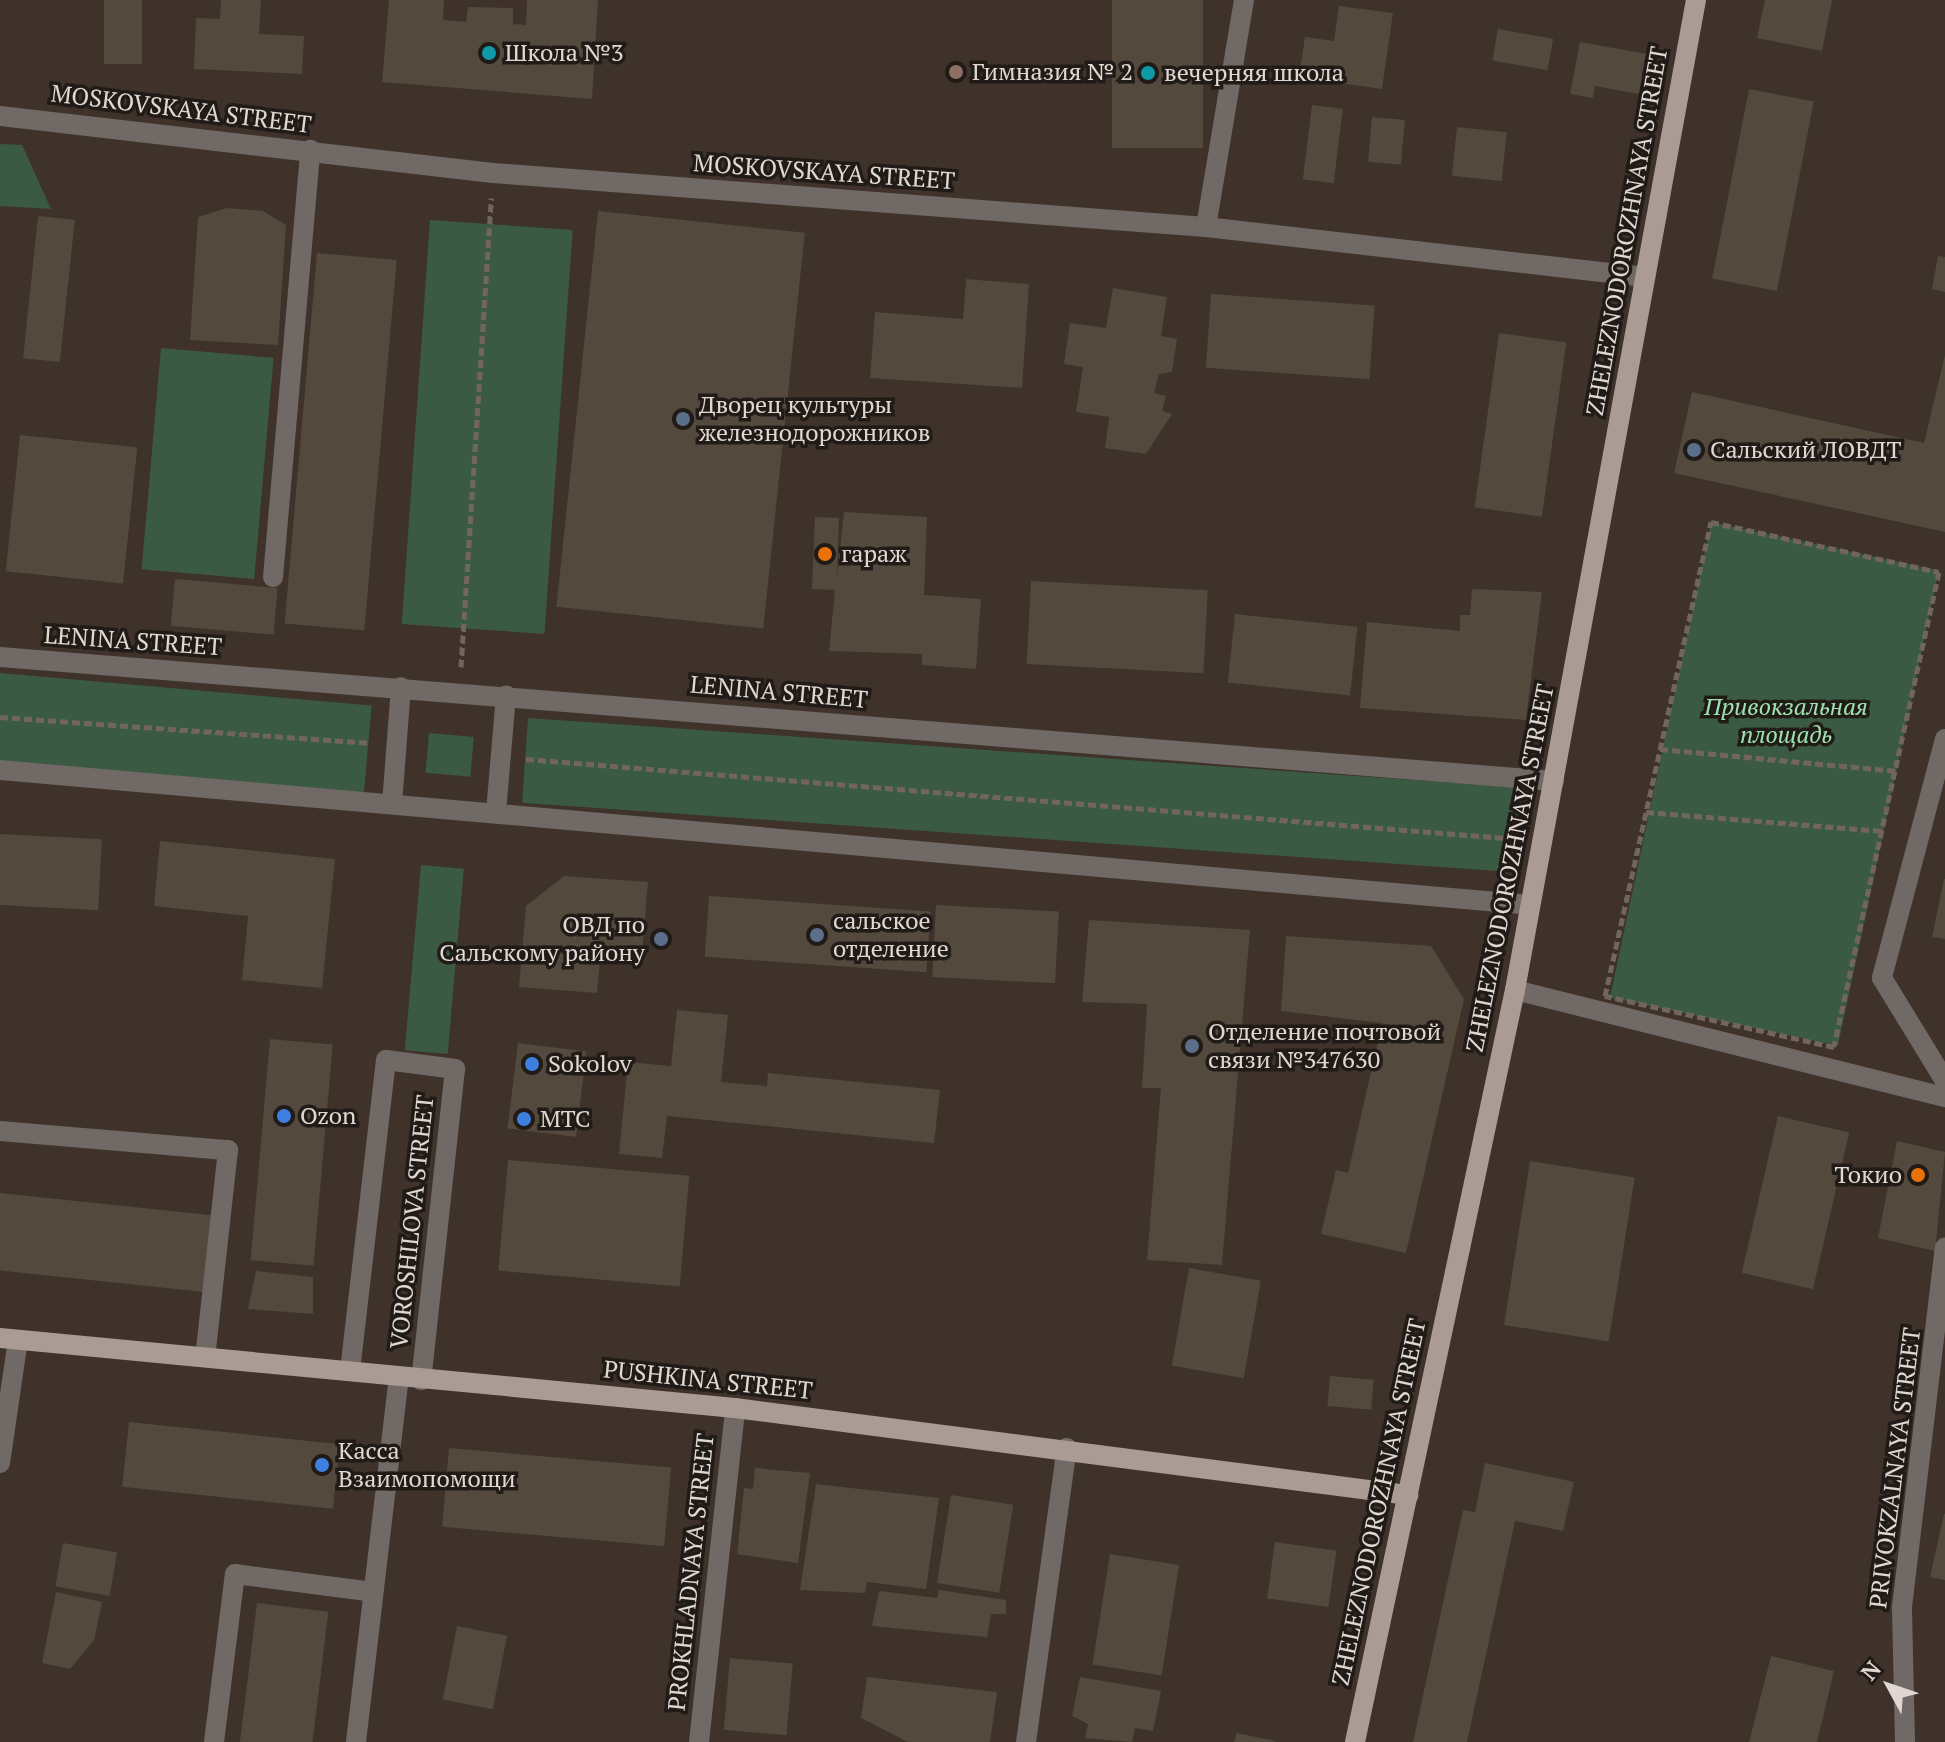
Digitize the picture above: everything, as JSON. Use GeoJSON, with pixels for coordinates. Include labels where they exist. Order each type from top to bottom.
{"type":"FeatureCollection","features":[{"type":"Feature","properties":{"kind":"main road","name":"ZHELEZNODOROZHNAYA STREET"},"geometry":{"type":"LineString","coordinates":[[1355,1742],[1515,990],[1696,0]]}},
{"type":"Feature","properties":{"kind":"main road","name":"PUSHKINA STREET"},"geometry":{"type":"LineString","coordinates":[[9,1339],[735,1408],[1067,1448],[1408,1495]]}},
{"type":"Feature","properties":{"kind":"street"},"geometry":{"type":"LineString","coordinates":[[1206,227],[1244,0]]}},
{"type":"Feature","properties":{"kind":"street","name":"MOSKOVSKAYA STREET"},"geometry":{"type":"LineString","coordinates":[[0,116],[493,173],[1206,227],[1645,277]]}},
{"type":"Feature","properties":{"kind":"street"},"geometry":{"type":"LineString","coordinates":[[273,577],[310,150]]}},
{"type":"Feature","properties":{"kind":"street","name":"LENINA STREET"},"geometry":{"type":"LineString","coordinates":[[0,657],[1554,781]]}},
{"type":"Feature","properties":{"kind":"street"},"geometry":{"type":"LineString","coordinates":[[392,804],[401,687]]}},
{"type":"Feature","properties":{"kind":"street"},"geometry":{"type":"LineString","coordinates":[[496,812],[506,695]]}},
{"type":"Feature","properties":{"kind":"street"},"geometry":{"type":"LineString","coordinates":[[1945,739],[1882,978],[1945,1081]]}},
{"type":"Feature","properties":{"kind":"street"},"geometry":{"type":"LineString","coordinates":[[0,770],[1530,905]]}},
{"type":"Feature","properties":{"kind":"street"},"geometry":{"type":"LineString","coordinates":[[1515,990],[1945,1097]]}},
{"type":"Feature","properties":{"kind":"street","name":"VOROSHILOVA STREET"},"geometry":{"type":"LineString","coordinates":[[350,1371],[386,1060],[455,1069],[421,1380]]}},
{"type":"Feature","properties":{"kind":"street"},"geometry":{"type":"LineString","coordinates":[[0,1131],[228,1150],[205,1357]]}},
{"type":"Feature","properties":{"kind":"street","name":"PRIVOKZALNAYA STREET"},"geometry":{"type":"LineString","coordinates":[[1905,1742],[1902,1607],[1945,1248]]}},
{"type":"Feature","properties":{"kind":"street"},"geometry":{"type":"LineString","coordinates":[[0,1463],[9,1339]]}},
{"type":"Feature","properties":{"kind":"street","name":"VOROSHILOVA STREET"},"geometry":{"type":"LineString","coordinates":[[356,1742],[399,1377]]}},
{"type":"Feature","properties":{"kind":"street","name":"PROKHLADNAYA STREET"},"geometry":{"type":"LineString","coordinates":[[699,1742],[735,1408]]}},
{"type":"Feature","properties":{"kind":"street"},"geometry":{"type":"LineString","coordinates":[[1026,1742],[1067,1448]]}},
{"type":"Feature","properties":{"kind":"street"},"geometry":{"type":"LineString","coordinates":[[214,1742],[235,1574],[373,1592]]}},
{"type":"Feature","properties":{"kind":"path"},"geometry":{"type":"LineString","coordinates":[[460,692],[493,173]]}},
{"type":"Feature","properties":{"kind":"path"},"geometry":{"type":"LineString","coordinates":[[1711,522],[1939,572],[1895,771],[1834,1047],[1605,996],[1711,522]]}},
{"type":"Feature","properties":{"kind":"path"},"geometry":{"type":"LineString","coordinates":[[0,717],[397,745]]}},
{"type":"Feature","properties":{"kind":"path"},"geometry":{"type":"LineString","coordinates":[[1660,749],[1895,771]]}},
{"type":"Feature","properties":{"kind":"path"},"geometry":{"type":"LineString","coordinates":[[501,757],[1543,841]]}},
{"type":"Feature","properties":{"kind":"path"},"geometry":{"type":"LineString","coordinates":[[1646,812],[1882,831]]}},
{"type":"Feature","properties":{"kind":"green space"},"geometry":{"type":"Polygon","coordinates":[[[0,144],[22,145],[51,209],[0,206],[0,144]]]}},
{"type":"Feature","properties":{"kind":"green space"},"geometry":{"type":"Polygon","coordinates":[[[430,220],[573,230],[544,634],[402,624],[430,220]]]}},
{"type":"Feature","properties":{"kind":"green space"},"geometry":{"type":"Polygon","coordinates":[[[161,348],[274,358],[254,579],[142,569],[161,348]]]}},
{"type":"Feature","properties":{"kind":"green space","name":"Привокзальная площадь"},"geometry":{"type":"Polygon","coordinates":[[[1711,522],[1939,570],[1838,1046],[1610,997],[1711,522]]]}},
{"type":"Feature","properties":{"kind":"green space"},"geometry":{"type":"Polygon","coordinates":[[[0,673],[372,706],[364,796],[0,764],[0,673]]]}},
{"type":"Feature","properties":{"kind":"green space"},"geometry":{"type":"Polygon","coordinates":[[[528,718],[1522,787],[1516,872],[522,803],[528,718]]]}},
{"type":"Feature","properties":{"kind":"green space"},"geometry":{"type":"Polygon","coordinates":[[[429,733],[474,737],[470,777],[426,773],[429,733]]]}},
{"type":"Feature","properties":{"kind":"green space"},"geometry":{"type":"Polygon","coordinates":[[[421,865],[464,869],[448,1054],[405,1050],[421,865]]]}},
{"type":"Feature","properties":{"kind":"building"},"geometry":{"type":"Polygon","coordinates":[[[104,0],[142,0],[142,64],[104,64],[104,0]]]}},
{"type":"Feature","properties":{"kind":"building"},"geometry":{"type":"Polygon","coordinates":[[[221,0],[261,0],[259,34],[304,36],[302,74],[194,69],[196,18],[220,19],[221,0]]]}},
{"type":"Feature","properties":{"kind":"building","name":"Школа №3"},"geometry":{"type":"Polygon","coordinates":[[[389,0],[444,0],[443,20],[466,22],[468,7],[513,8],[513,24],[526,25],[527,0],[598,0],[592,99],[382,82],[389,0]]]}},
{"type":"Feature","properties":{"kind":"building","name":"вечерняя школа"},"geometry":{"type":"Polygon","coordinates":[[[1112,0],[1203,0],[1203,148],[1112,148],[1112,0]]]}},
{"type":"Feature","properties":{"kind":"building"},"geometry":{"type":"Polygon","coordinates":[[[1765,0],[1832,0],[1822,51],[1757,38],[1765,0]]]}},
{"type":"Feature","properties":{"kind":"building"},"geometry":{"type":"Polygon","coordinates":[[[1339,6],[1393,13],[1382,89],[1299,77],[1305,37],[1334,41],[1339,6]]]}},
{"type":"Feature","properties":{"kind":"building"},"geometry":{"type":"Polygon","coordinates":[[[1498,29],[1553,39],[1548,70],[1492,61],[1498,29]]]}},
{"type":"Feature","properties":{"kind":"building"},"geometry":{"type":"Polygon","coordinates":[[[1580,42],[1647,54],[1639,94],[1595,86],[1593,98],[1570,94],[1580,42]]]}},
{"type":"Feature","properties":{"kind":"building"},"geometry":{"type":"Polygon","coordinates":[[[1749,89],[1814,102],[1777,291],[1712,278],[1749,89]]]}},
{"type":"Feature","properties":{"kind":"building"},"geometry":{"type":"Polygon","coordinates":[[[1312,105],[1343,109],[1334,183],[1303,179],[1312,105]]]}},
{"type":"Feature","properties":{"kind":"building"},"geometry":{"type":"Polygon","coordinates":[[[1372,117],[1405,120],[1401,165],[1368,162],[1372,117]]]}},
{"type":"Feature","properties":{"kind":"building"},"geometry":{"type":"Polygon","coordinates":[[[1457,127],[1507,132],[1502,181],[1452,176],[1457,127]]]}},
{"type":"Feature","properties":{"kind":"building"},"geometry":{"type":"Polygon","coordinates":[[[227,208],[263,211],[286,225],[278,345],[190,340],[198,217],[227,208]]]}},
{"type":"Feature","properties":{"kind":"building","name":"Дворец культуры железнодорожников"},"geometry":{"type":"Polygon","coordinates":[[[598,211],[805,233],[763,629],[556,607],[598,211]]]}},
{"type":"Feature","properties":{"kind":"building"},"geometry":{"type":"Polygon","coordinates":[[[38,216],[75,220],[60,362],[23,358],[38,216]]]}},
{"type":"Feature","properties":{"kind":"building"},"geometry":{"type":"Polygon","coordinates":[[[317,253],[397,260],[364,631],[285,624],[317,253]]]}},
{"type":"Feature","properties":{"kind":"building"},"geometry":{"type":"Polygon","coordinates":[[[1938,256],[1945,257],[1945,292],[1932,289],[1938,256]]]}},
{"type":"Feature","properties":{"kind":"building"},"geometry":{"type":"Polygon","coordinates":[[[966,279],[1029,284],[1022,388],[870,378],[875,312],[963,319],[966,279]]]}},
{"type":"Feature","properties":{"kind":"building"},"geometry":{"type":"Polygon","coordinates":[[[1113,288],[1167,297],[1161,336],[1177,339],[1172,372],[1159,374],[1154,393],[1166,396],[1162,411],[1172,414],[1146,454],[1105,448],[1109,417],[1076,412],[1083,367],[1064,364],[1070,323],[1106,328],[1113,288]]]}},
{"type":"Feature","properties":{"kind":"building"},"geometry":{"type":"Polygon","coordinates":[[[1211,294],[1375,305],[1369,379],[1206,368],[1211,294]]]}},
{"type":"Feature","properties":{"kind":"building"},"geometry":{"type":"Polygon","coordinates":[[[1499,333],[1566,342],[1542,517],[1475,507],[1499,333]]]}},
{"type":"Feature","properties":{"kind":"building"},"geometry":{"type":"Polygon","coordinates":[[[1945,355],[1945,532],[1674,473],[1692,392],[1924,443],[1945,355]]]}},
{"type":"Feature","properties":{"kind":"building"},"geometry":{"type":"Polygon","coordinates":[[[20,435],[137,447],[123,584],[6,571],[20,435]]]}},
{"type":"Feature","properties":{"kind":"building"},"geometry":{"type":"Polygon","coordinates":[[[844,512],[927,517],[924,595],[981,599],[976,669],[922,665],[922,654],[829,651],[835,590],[812,589],[815,517],[839,518],[837,577],[844,512]]]}},
{"type":"Feature","properties":{"kind":"building"},"geometry":{"type":"Polygon","coordinates":[[[175,579],[278,588],[274,635],[171,626],[175,579]]]}},
{"type":"Feature","properties":{"kind":"building"},"geometry":{"type":"Polygon","coordinates":[[[1031,581],[1208,590],[1203,673],[1027,664],[1031,581]]]}},
{"type":"Feature","properties":{"kind":"building"},"geometry":{"type":"Polygon","coordinates":[[[1472,589],[1542,592],[1526,720],[1360,708],[1367,622],[1460,631],[1460,615],[1470,615],[1472,589]]]}},
{"type":"Feature","properties":{"kind":"building"},"geometry":{"type":"Polygon","coordinates":[[[1235,614],[1357,627],[1350,695],[1228,683],[1235,614]]]}},
{"type":"Feature","properties":{"kind":"building"},"geometry":{"type":"Polygon","coordinates":[[[0,834],[102,839],[98,910],[0,905],[0,834]]]}},
{"type":"Feature","properties":{"kind":"building"},"geometry":{"type":"Polygon","coordinates":[[[160,841],[335,859],[322,988],[242,980],[248,916],[154,906],[160,841]]]}},
{"type":"Feature","properties":{"kind":"building"},"geometry":{"type":"Polygon","coordinates":[[[564,876],[648,882],[642,953],[601,949],[597,993],[519,987],[526,906],[564,876]]]}},
{"type":"Feature","properties":{"kind":"building"},"geometry":{"type":"Polygon","coordinates":[[[1945,879],[1945,939],[1932,937],[1945,879]]]}},
{"type":"Feature","properties":{"kind":"building","name":"сальское отделение"},"geometry":{"type":"Polygon","coordinates":[[[709,896],[930,911],[926,972],[705,957],[709,896]]]}},
{"type":"Feature","properties":{"kind":"building"},"geometry":{"type":"Polygon","coordinates":[[[936,905],[1059,911],[1055,983],[932,977],[936,905]]]}},
{"type":"Feature","properties":{"kind":"building","name":"Отделение почтовой связи №347630"},"geometry":{"type":"Polygon","coordinates":[[[1089,920],[1250,930],[1222,1265],[1147,1260],[1161,1088],[1142,1088],[1147,1004],[1082,1002],[1089,920]]]}},
{"type":"Feature","properties":{"kind":"building"},"geometry":{"type":"Polygon","coordinates":[[[1286,936],[1431,946],[1464,999],[1406,1253],[1321,1234],[1336,1170],[1348,1173],[1382,1023],[1281,1011],[1286,936]]]}},
{"type":"Feature","properties":{"kind":"building"},"geometry":{"type":"Polygon","coordinates":[[[677,1010],[728,1015],[721,1082],[767,1086],[768,1073],[940,1090],[934,1143],[667,1116],[662,1158],[619,1154],[628,1062],[671,1066],[677,1010]]]}},
{"type":"Feature","properties":{"kind":"building"},"geometry":{"type":"Polygon","coordinates":[[[270,1039],[333,1044],[313,1266],[251,1260],[270,1039]]]}},
{"type":"Feature","properties":{"kind":"building"},"geometry":{"type":"Polygon","coordinates":[[[518,1043],[586,1051],[576,1137],[508,1128],[518,1043]]]}},
{"type":"Feature","properties":{"kind":"building"},"geometry":{"type":"Polygon","coordinates":[[[1778,1116],[1849,1132],[1813,1289],[1742,1273],[1778,1116]]]}},
{"type":"Feature","properties":{"kind":"building","name":"Токио"},"geometry":{"type":"Polygon","coordinates":[[[1897,1141],[1945,1152],[1935,1251],[1878,1238],[1897,1141]]]}},
{"type":"Feature","properties":{"kind":"building"},"geometry":{"type":"Polygon","coordinates":[[[508,1160],[689,1176],[680,1286],[498,1271],[508,1160]]]}},
{"type":"Feature","properties":{"kind":"building"},"geometry":{"type":"Polygon","coordinates":[[[1530,1161],[1635,1178],[1609,1342],[1504,1325],[1530,1161]]]}},
{"type":"Feature","properties":{"kind":"building"},"geometry":{"type":"Polygon","coordinates":[[[0,1193],[215,1216],[207,1292],[0,1270],[0,1193]]]}},
{"type":"Feature","properties":{"kind":"building"},"geometry":{"type":"Polygon","coordinates":[[[1189,1268],[1261,1281],[1244,1378],[1172,1365],[1189,1268]]]}},
{"type":"Feature","properties":{"kind":"building"},"geometry":{"type":"Polygon","coordinates":[[[256,1271],[313,1277],[313,1314],[248,1309],[256,1271]]]}},
{"type":"Feature","properties":{"kind":"building"},"geometry":{"type":"Polygon","coordinates":[[[1330,1376],[1374,1380],[1371,1410],[1327,1406],[1330,1376]]]}},
{"type":"Feature","properties":{"kind":"building"},"geometry":{"type":"Polygon","coordinates":[[[129,1422],[340,1444],[333,1509],[122,1487],[129,1422]]]}},
{"type":"Feature","properties":{"kind":"building"},"geometry":{"type":"Polygon","coordinates":[[[449,1448],[671,1467],[664,1546],[442,1527],[449,1448]]]}},
{"type":"Feature","properties":{"kind":"building"},"geometry":{"type":"Polygon","coordinates":[[[1485,1463],[1574,1482],[1563,1531],[1515,1521],[1467,1742],[1413,1742],[1463,1510],[1475,1512],[1485,1463]]]}},
{"type":"Feature","properties":{"kind":"building"},"geometry":{"type":"Polygon","coordinates":[[[755,1468],[810,1473],[798,1563],[737,1554],[744,1488],[753,1489],[755,1468]]]}},
{"type":"Feature","properties":{"kind":"building"},"geometry":{"type":"Polygon","coordinates":[[[816,1484],[939,1498],[926,1589],[867,1582],[865,1593],[800,1590],[816,1484]]]}},
{"type":"Feature","properties":{"kind":"building"},"geometry":{"type":"Polygon","coordinates":[[[951,1495],[1013,1505],[999,1593],[937,1583],[951,1495]]]}},
{"type":"Feature","properties":{"kind":"building"},"geometry":{"type":"Polygon","coordinates":[[[1945,1514],[1945,1580],[1930,1577],[1945,1514]]]}},
{"type":"Feature","properties":{"kind":"building"},"geometry":{"type":"Polygon","coordinates":[[[1275,1542],[1336,1551],[1328,1607],[1267,1598],[1275,1542]]]}},
{"type":"Feature","properties":{"kind":"building"},"geometry":{"type":"Polygon","coordinates":[[[63,1543],[117,1553],[110,1596],[55,1586],[63,1543]]]}},
{"type":"Feature","properties":{"kind":"building"},"geometry":{"type":"Polygon","coordinates":[[[1110,1554],[1179,1565],[1162,1676],[1092,1665],[1110,1554]]]}},
{"type":"Feature","properties":{"kind":"building"},"geometry":{"type":"Polygon","coordinates":[[[939,1590],[1006,1600],[1006,1614],[991,1614],[987,1637],[872,1626],[879,1591],[937,1598],[939,1590]]]}},
{"type":"Feature","properties":{"kind":"building"},"geometry":{"type":"Polygon","coordinates":[[[56,1592],[102,1602],[94,1640],[70,1669],[42,1663],[56,1592]]]}},
{"type":"Feature","properties":{"kind":"building"},"geometry":{"type":"Polygon","coordinates":[[[257,1603],[328,1612],[312,1742],[240,1742],[257,1603]]]}},
{"type":"Feature","properties":{"kind":"building"},"geometry":{"type":"Polygon","coordinates":[[[457,1626],[507,1636],[493,1709],[443,1700],[457,1626]]]}},
{"type":"Feature","properties":{"kind":"building"},"geometry":{"type":"Polygon","coordinates":[[[1771,1656],[1834,1671],[1817,1742],[1749,1742],[1771,1656]]]}},
{"type":"Feature","properties":{"kind":"building"},"geometry":{"type":"Polygon","coordinates":[[[730,1658],[793,1663],[786,1735],[724,1730],[730,1658]]]}},
{"type":"Feature","properties":{"kind":"building"},"geometry":{"type":"Polygon","coordinates":[[[867,1677],[997,1692],[990,1742],[908,1742],[861,1718],[867,1677]]]}},
{"type":"Feature","properties":{"kind":"building"},"geometry":{"type":"Polygon","coordinates":[[[1080,1677],[1161,1691],[1153,1731],[1135,1728],[1132,1742],[1085,1738],[1088,1724],[1072,1716],[1080,1677]]]}},
{"type":"Feature","properties":{"kind":"building"},"geometry":{"type":"Polygon","coordinates":[[[1237,1733],[1275,1741],[1275,1742],[1234,1742],[1237,1733]]]}},
{"type":"Feature","properties":{"kind":"place","name":"Школа №3"},"geometry":{"type":"Point","coordinates":[489,53]}},
{"type":"Feature","properties":{"kind":"place","name":"Гимназия № 2"},"geometry":{"type":"Point","coordinates":[956,72]}},
{"type":"Feature","properties":{"kind":"place","name":"вечерняя школа"},"geometry":{"type":"Point","coordinates":[1148,73]}},
{"type":"Feature","properties":{"kind":"place","name":"Дворец культуры железнодорожников"},"geometry":{"type":"Point","coordinates":[683,419]}},
{"type":"Feature","properties":{"kind":"place","name":"Сальский ЛОВДТ"},"geometry":{"type":"Point","coordinates":[1694,450]}},
{"type":"Feature","properties":{"kind":"place","name":"гараж"},"geometry":{"type":"Point","coordinates":[825,554]}},
{"type":"Feature","properties":{"kind":"place","name":"сальское отделение"},"geometry":{"type":"Point","coordinates":[817,935]}},
{"type":"Feature","properties":{"kind":"place","name":"ОВД по Сальскому району"},"geometry":{"type":"Point","coordinates":[661,939]}},
{"type":"Feature","properties":{"kind":"place","name":"Отделение почтовой связи №347630"},"geometry":{"type":"Point","coordinates":[1192,1046]}},
{"type":"Feature","properties":{"kind":"place","name":"Sokolov"},"geometry":{"type":"Point","coordinates":[532,1064]}},
{"type":"Feature","properties":{"kind":"place","name":"Ozon"},"geometry":{"type":"Point","coordinates":[284,1116]}},
{"type":"Feature","properties":{"kind":"place","name":"МТС"},"geometry":{"type":"Point","coordinates":[524,1119]}},
{"type":"Feature","properties":{"kind":"place","name":"Токио"},"geometry":{"type":"Point","coordinates":[1918,1175]}},
{"type":"Feature","properties":{"kind":"place","name":"Касса Взаимопомощи"},"geometry":{"type":"Point","coordinates":[322,1465]}}]}
